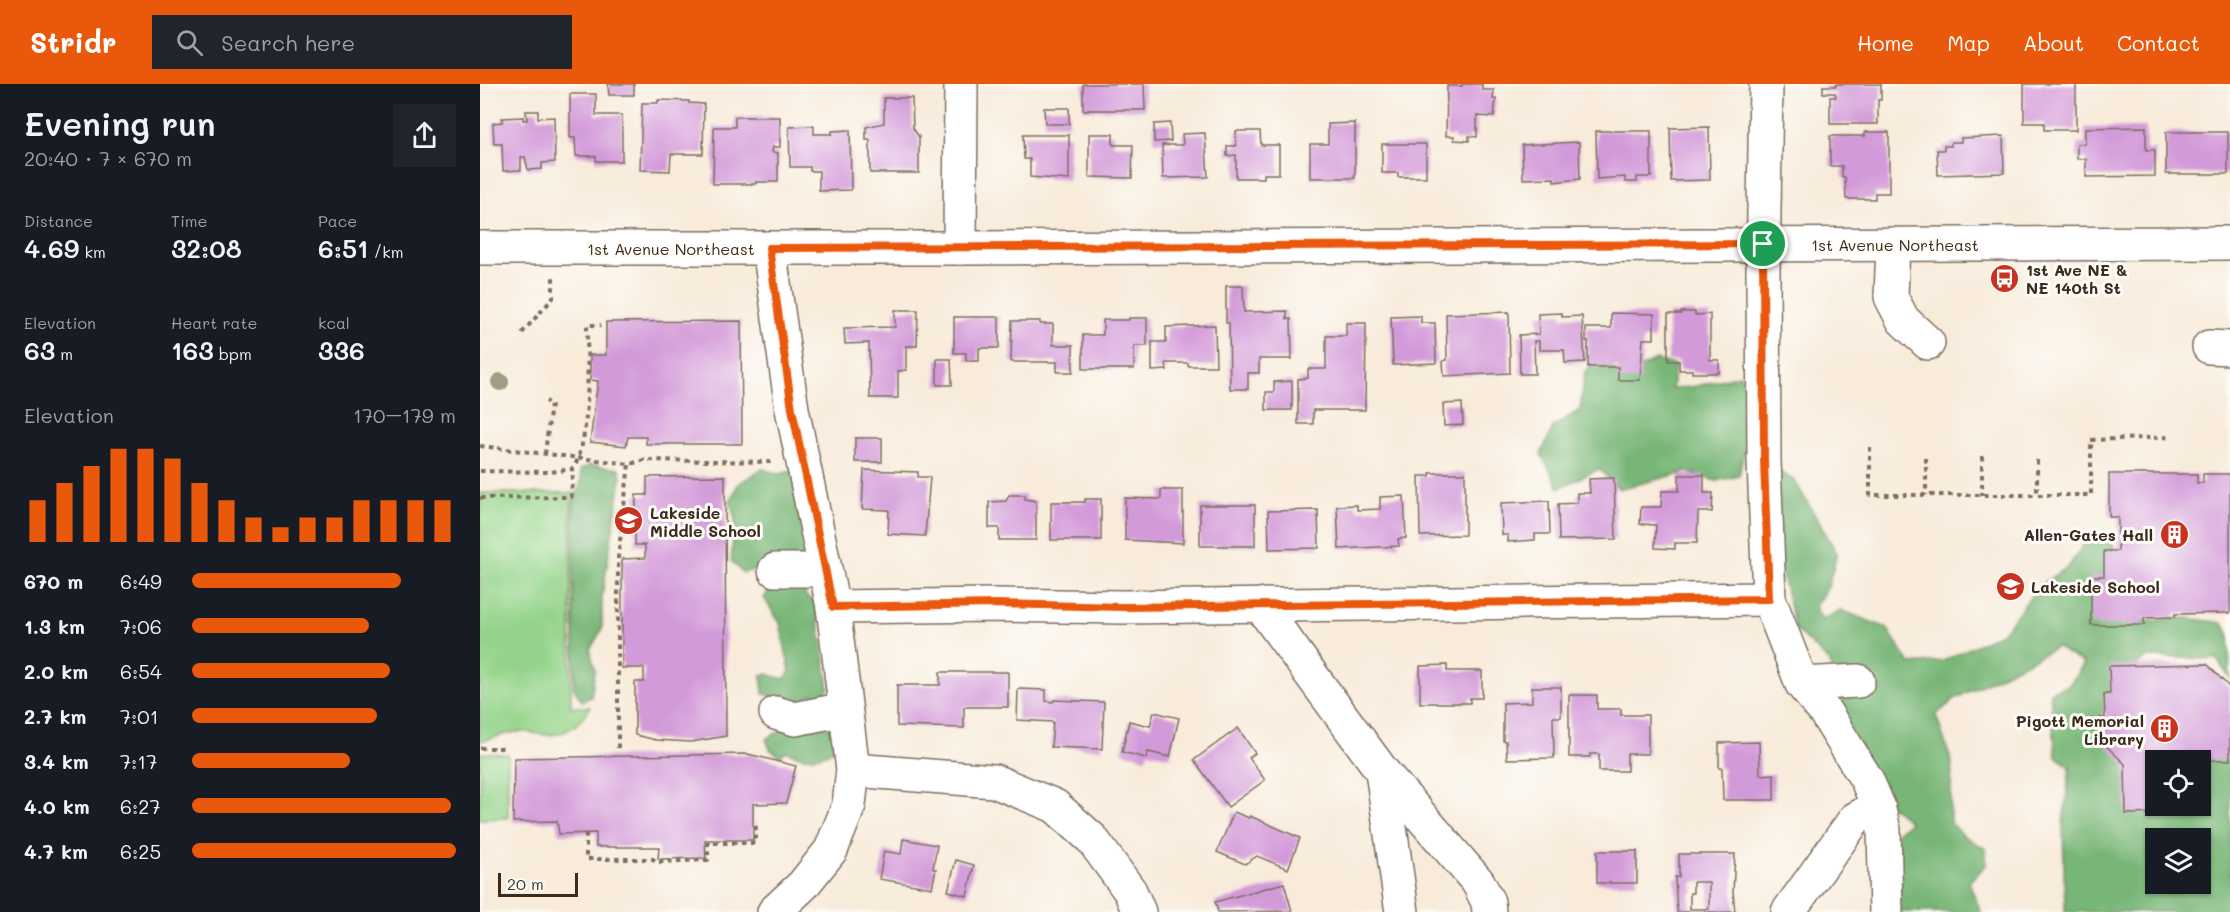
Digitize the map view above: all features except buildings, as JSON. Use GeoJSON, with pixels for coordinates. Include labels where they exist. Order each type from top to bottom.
{"type":"FeatureCollection","features":[{"type":"Feature","properties":{"kind":"street"},"geometry":{"type":"LineString","coordinates":[[960,248],[961,84]]}},
{"type":"Feature","properties":{"kind":"street"},"geometry":{"type":"LineString","coordinates":[[1766,84],[1763,244],[1764,460],[1769,599],[1802,684],[1825,712],[1867,780],[1878,806],[1884,830],[1886,912]]}},
{"type":"Feature","properties":{"kind":"street","name":"1st Avenue Northeast"},"geometry":{"type":"LineString","coordinates":[[480,248],[2230,243]]}},
{"type":"Feature","properties":{"kind":"street"},"geometry":{"type":"LineString","coordinates":[[1893,244],[1891,297],[1904,320],[1929,343]]}},
{"type":"Feature","properties":{"kind":"street"},"geometry":{"type":"LineString","coordinates":[[769,248],[792,409],[833,607],[853,770],[849,805],[831,850],[803,885],[774,912]]}},
{"type":"Feature","properties":{"kind":"street"},"geometry":{"type":"LineString","coordinates":[[775,570],[825,570]]}},
{"type":"Feature","properties":{"kind":"street"},"geometry":{"type":"LineString","coordinates":[[833,607],[995,604],[1123,607],[1769,599]]}},
{"type":"Feature","properties":{"kind":"street"},"geometry":{"type":"LineString","coordinates":[[1260,605],[1382,771],[1478,882],[1488,902],[1489,912]]}},
{"type":"Feature","properties":{"kind":"street"},"geometry":{"type":"LineString","coordinates":[[1802,684],[1858,681]]}},
{"type":"Feature","properties":{"kind":"street"},"geometry":{"type":"LineString","coordinates":[[776,713],[795,719],[845,709]]}},
{"type":"Feature","properties":{"kind":"street"},"geometry":{"type":"LineString","coordinates":[[853,770],[994,781],[1055,806],[1092,839],[1130,891],[1139,912]]}},
{"type":"Feature","properties":{"kind":"street"},"geometry":{"type":"LineString","coordinates":[[1382,771],[1402,912]]}},
{"type":"Feature","properties":{"kind":"street"},"geometry":{"type":"LineString","coordinates":[[1788,912],[1855,819],[1878,806]]}},
{"type":"Feature","properties":{"kind":"path"},"geometry":{"type":"LineString","coordinates":[[522,333],[553,298],[553,272]]}},
{"type":"Feature","properties":{"kind":"path"},"geometry":{"type":"LineString","coordinates":[[480,498],[571,497],[573,469],[580,458],[587,402],[587,325],[600,325]]}},
{"type":"Feature","properties":{"kind":"path"},"geometry":{"type":"LineString","coordinates":[[545,454],[551,404],[546,402]]}},
{"type":"Feature","properties":{"kind":"path"},"geometry":{"type":"LineString","coordinates":[[1870,447],[1870,495],[2091,495],[2091,440],[2171,437]]}},
{"type":"Feature","properties":{"kind":"path"},"geometry":{"type":"LineString","coordinates":[[480,446],[630,464],[644,460],[784,462]]}},
{"type":"Feature","properties":{"kind":"path"},"geometry":{"type":"LineString","coordinates":[[1982,456],[1982,495]]}},
{"type":"Feature","properties":{"kind":"path"},"geometry":{"type":"LineString","coordinates":[[1926,458],[1926,495]]}},
{"type":"Feature","properties":{"kind":"path"},"geometry":{"type":"LineString","coordinates":[[2037,460],[2037,495]]}},
{"type":"Feature","properties":{"kind":"path"},"geometry":{"type":"LineString","coordinates":[[618,748],[618,558],[630,464]]}},
{"type":"Feature","properties":{"kind":"path"},"geometry":{"type":"LineString","coordinates":[[480,471],[550,472],[573,469]]}},
{"type":"Feature","properties":{"kind":"path"},"geometry":{"type":"LineString","coordinates":[[480,748],[507,748]]}},
{"type":"Feature","properties":{"kind":"path"},"geometry":{"type":"LineString","coordinates":[[586,834],[586,859],[653,859],[657,862],[708,860],[708,843],[755,843],[756,821]]}},
{"type":"Feature","properties":{"kind":"green space"},"geometry":{"type":"Polygon","coordinates":[[[1656,360],[1675,365],[1672,389],[1697,386],[1740,375],[1745,387],[1749,412],[1747,437],[1739,476],[1716,481],[1687,472],[1619,489],[1599,469],[1559,488],[1541,454],[1553,427],[1580,410],[1585,371],[1599,361],[1624,376],[1656,360]]]}},
{"type":"Feature","properties":{"kind":"green space"},"geometry":{"type":"Polygon","coordinates":[[[590,465],[620,469],[621,479],[602,597],[602,629],[590,650],[595,670],[591,697],[582,701],[574,689],[573,506],[581,481],[580,470],[590,465]]]}},
{"type":"Feature","properties":{"kind":"green space"},"geometry":{"type":"Polygon","coordinates":[[[762,469],[780,474],[795,470],[811,541],[804,557],[743,573],[731,561],[735,519],[730,502],[738,484],[762,469]]]}},
{"type":"Feature","properties":{"kind":"green space"},"geometry":{"type":"Polygon","coordinates":[[[1778,471],[1795,481],[1837,553],[1828,587],[1815,606],[1822,620],[1841,610],[1887,628],[1910,664],[1943,661],[2003,632],[2039,586],[2069,566],[2086,541],[2109,540],[2115,548],[2096,621],[2188,618],[2222,623],[2229,633],[2230,679],[2217,659],[2148,657],[2119,678],[2101,714],[2108,738],[2145,790],[2145,816],[2211,816],[2211,750],[2207,750],[2230,739],[2230,912],[2065,912],[2063,824],[2070,766],[2056,757],[2050,692],[2069,685],[2084,664],[2057,647],[1956,698],[1936,715],[1952,763],[1950,822],[1965,837],[1986,849],[1986,865],[1969,882],[1981,912],[1890,912],[1891,837],[1910,822],[1890,805],[1843,726],[1830,662],[1795,629],[1780,567],[1778,471]]]}},
{"type":"Feature","properties":{"kind":"green space"},"geometry":{"type":"Polygon","coordinates":[[[480,493],[575,493],[571,506],[571,707],[590,707],[576,725],[563,732],[548,735],[517,732],[480,741],[480,493]]]}},
{"type":"Feature","properties":{"kind":"green space"},"geometry":{"type":"Polygon","coordinates":[[[803,579],[806,597],[816,602],[829,688],[820,698],[812,694],[798,704],[763,694],[761,675],[767,674],[784,679],[790,672],[780,623],[764,598],[774,583],[803,579]]]}},
{"type":"Feature","properties":{"kind":"green space"},"geometry":{"type":"Polygon","coordinates":[[[796,721],[840,730],[838,747],[819,756],[806,757],[786,751],[780,757],[770,749],[766,739],[796,721]]]}},
{"type":"Feature","properties":{"kind":"green space"},"geometry":{"type":"Polygon","coordinates":[[[480,753],[508,754],[508,818],[480,819],[480,753]]]}},
{"type":"Feature","properties":{"kind":"place","name":"1st Ave NE & NE 140th St"},"geometry":{"type":"Point","coordinates":[2005,278]}},
{"type":"Feature","properties":{"kind":"place","name":"Lakeside Middle School"},"geometry":{"type":"Point","coordinates":[629,521]}},
{"type":"Feature","properties":{"kind":"place","name":"Allen-Gates Hall"},"geometry":{"type":"Point","coordinates":[2174,534]}},
{"type":"Feature","properties":{"kind":"place","name":"Lakeside School"},"geometry":{"type":"Point","coordinates":[2010,586]}},
{"type":"Feature","properties":{"kind":"place","name":"Pigott Memorial Library"},"geometry":{"type":"Point","coordinates":[2165,729]}},
{"type":"Feature","properties":{"kind":"route"},"geometry":{"type":"LineString","coordinates":[[1763,244],[1764,460],[1769,599],[1123,607],[995,604],[833,607],[792,409],[769,248],[1763,244]]}}]}
